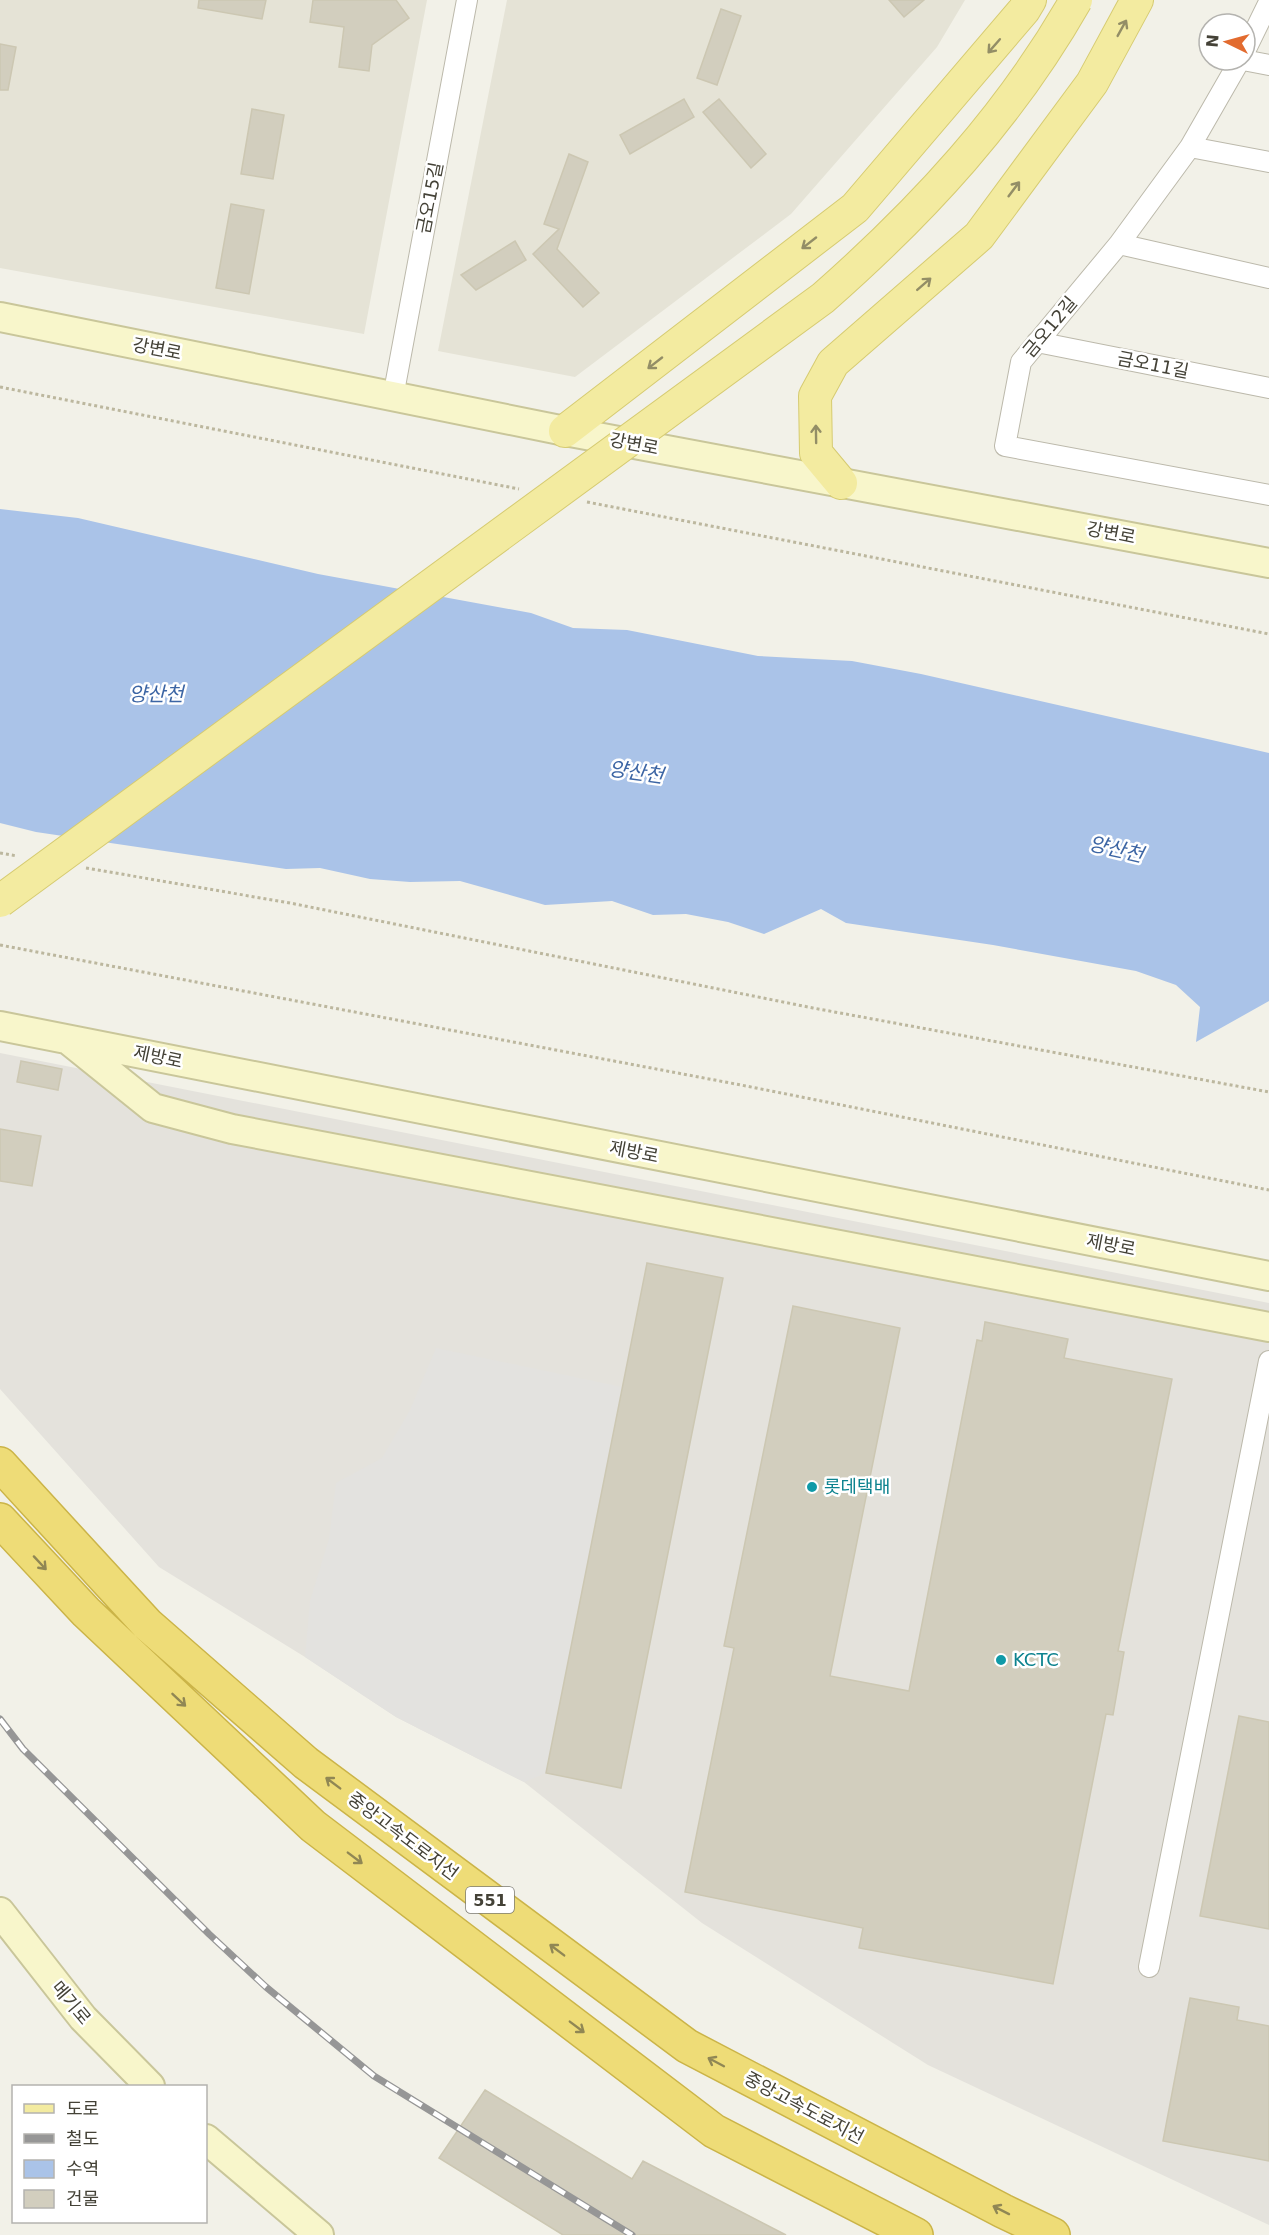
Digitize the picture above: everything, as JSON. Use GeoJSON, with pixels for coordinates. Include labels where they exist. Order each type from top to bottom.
{"type":"FeatureCollection","features":[{"type":"Feature","properties":{"kind":"highway","name":"중앙고속도로지선"},"geometry":{"type":"LineString","coordinates":[[0,1464],[147,1624],[306,1764],[687,2046],[1053,2235]]}},
{"type":"Feature","properties":{"kind":"highway","name":"551"},"geometry":{"type":"LineString","coordinates":[[0,1520],[86,1612],[313,1826],[714,2131],[916,2235]]}},
{"type":"Feature","properties":{"kind":"main road"},"geometry":{"type":"LineString","coordinates":[[565,431],[855,208],[1024,10],[1030,0]]}},
{"type":"Feature","properties":{"kind":"main road"},"geometry":{"type":"LineString","coordinates":[[0,901],[823,298],[883,245],[970,154],[1014,98],[1053,41],[1076,0]]}},
{"type":"Feature","properties":{"kind":"main road"},"geometry":{"type":"LineString","coordinates":[[841,483],[816,453],[815,396],[833,363],[979,236],[1092,83],[1137,0]]}},
{"type":"Feature","properties":{"kind":"street","name":"금오15길"},"geometry":{"type":"LineString","coordinates":[[393,397],[467,0]]}},
{"type":"Feature","properties":{"kind":"street"},"geometry":{"type":"LineString","coordinates":[[1257,26],[1269,2]]}},
{"type":"Feature","properties":{"kind":"street","name":"금오12길"},"geometry":{"type":"LineString","coordinates":[[1234,72],[1190,147],[1119,244],[1021,362],[1005,446],[1269,495]]}},
{"type":"Feature","properties":{"kind":"street"},"geometry":{"type":"LineString","coordinates":[[1190,147],[1269,162]]}},
{"type":"Feature","properties":{"kind":"street"},"geometry":{"type":"LineString","coordinates":[[1119,244],[1269,278]]}},
{"type":"Feature","properties":{"kind":"street","name":"강변로"},"geometry":{"type":"LineString","coordinates":[[0,317],[565,431],[1269,563]]}},
{"type":"Feature","properties":{"kind":"street","name":"금오11길"},"geometry":{"type":"LineString","coordinates":[[1037,342],[1269,388]]}},
{"type":"Feature","properties":{"kind":"street","name":"제방로"},"geometry":{"type":"LineString","coordinates":[[0,1026],[1269,1276]]}},
{"type":"Feature","properties":{"kind":"street"},"geometry":{"type":"LineString","coordinates":[[68,1039],[153,1108],[232,1129],[1269,1327]]}},
{"type":"Feature","properties":{"kind":"street"},"geometry":{"type":"LineString","coordinates":[[1149,1967],[1269,1362]]}},
{"type":"Feature","properties":{"kind":"street","name":"메기로"},"geometry":{"type":"LineString","coordinates":[[0,1912],[83,2018],[149,2085]]}},
{"type":"Feature","properties":{"kind":"street"},"geometry":{"type":"LineString","coordinates":[[207,2140],[319,2235]]}},
{"type":"Feature","properties":{"kind":"path"},"geometry":{"type":"LineString","coordinates":[[0,387],[526,490]]}},
{"type":"Feature","properties":{"kind":"path"},"geometry":{"type":"LineString","coordinates":[[584,502],[1269,634]]}},
{"type":"Feature","properties":{"kind":"path"},"geometry":{"type":"LineString","coordinates":[[0,854],[23,857]]}},
{"type":"Feature","properties":{"kind":"path"},"geometry":{"type":"LineString","coordinates":[[81,867],[290,903],[813,1008],[1269,1092]]}},
{"type":"Feature","properties":{"kind":"path"},"geometry":{"type":"LineString","coordinates":[[0,945],[741,1085],[1269,1190]]}},
{"type":"Feature","properties":{"kind":"shaded area"},"geometry":{"type":"Polygon","coordinates":[[[0,0],[427,0],[364,334],[0,268],[0,0]]]}},
{"type":"Feature","properties":{"kind":"shaded area"},"geometry":{"type":"Polygon","coordinates":[[[507,0],[965,0],[937,47],[791,214],[575,377],[438,351],[507,0]]]}},
{"type":"Feature","properties":{"kind":"shaded area"},"geometry":{"type":"Polygon","coordinates":[[[0,1053],[1269,1303],[1269,2225],[928,2065],[702,1923],[524,1782],[396,1717],[305,1657],[159,1567],[0,1389],[0,1053]]]}},
{"type":"Feature","properties":{"kind":"shaded area"},"geometry":{"type":"Polygon","coordinates":[[[436,1348],[622,1387],[546,1773],[524,1782],[396,1717],[305,1657],[310,1601],[329,1539],[336,1483],[382,1458],[410,1410],[436,1348]]]}},
{"type":"Feature","properties":{"kind":"water","name":"양산천"},"geometry":{"type":"Polygon","coordinates":[[[0,509],[78,518],[318,574],[531,613],[573,628],[627,630],[758,656],[852,661],[921,674],[1269,753],[1269,1001],[1196,1042],[1200,1007],[1176,985],[1136,971],[993,945],[846,923],[821,909],[764,934],[728,922],[686,914],[653,915],[612,901],[545,905],[460,881],[410,882],[370,879],[320,868],[286,869],[36,832],[0,823],[0,509]]]}},
{"type":"Feature","properties":{"kind":"building"},"geometry":{"type":"Polygon","coordinates":[[[199,0],[266,0],[262,19],[198,8],[199,0]]]}},
{"type":"Feature","properties":{"kind":"building"},"geometry":{"type":"Polygon","coordinates":[[[313,0],[396,0],[409,18],[372,45],[369,71],[339,67],[344,27],[310,22],[313,0]]]}},
{"type":"Feature","properties":{"kind":"building"},"geometry":{"type":"Polygon","coordinates":[[[889,0],[924,0],[904,17],[889,0]]]}},
{"type":"Feature","properties":{"kind":"building"},"geometry":{"type":"Polygon","coordinates":[[[721,9],[741,16],[717,85],[697,78],[721,9]]]}},
{"type":"Feature","properties":{"kind":"building"},"geometry":{"type":"Polygon","coordinates":[[[0,44],[16,47],[8,90],[0,90],[0,44]]]}},
{"type":"Feature","properties":{"kind":"building"},"geometry":{"type":"Polygon","coordinates":[[[684,99],[694,117],[630,154],[620,135],[684,99]]]}},
{"type":"Feature","properties":{"kind":"building"},"geometry":{"type":"Polygon","coordinates":[[[719,99],[766,154],[751,168],[703,112],[719,99]]]}},
{"type":"Feature","properties":{"kind":"building"},"geometry":{"type":"Polygon","coordinates":[[[252,109],[284,115],[273,179],[241,174],[252,109]]]}},
{"type":"Feature","properties":{"kind":"building"},"geometry":{"type":"Polygon","coordinates":[[[569,154],[588,162],[557,249],[599,293],[583,307],[533,254],[559,229],[544,224],[569,154]]]}},
{"type":"Feature","properties":{"kind":"building"},"geometry":{"type":"Polygon","coordinates":[[[231,204],[264,210],[249,294],[216,288],[231,204]]]}},
{"type":"Feature","properties":{"kind":"building"},"geometry":{"type":"Polygon","coordinates":[[[515,241],[526,260],[476,290],[461,275],[515,241]]]}},
{"type":"Feature","properties":{"kind":"building"},"geometry":{"type":"Polygon","coordinates":[[[21,1061],[62,1069],[58,1090],[17,1082],[21,1061]]]}},
{"type":"Feature","properties":{"kind":"building"},"geometry":{"type":"Polygon","coordinates":[[[0,1129],[41,1136],[32,1186],[0,1181],[0,1129]]]}},
{"type":"Feature","properties":{"kind":"building"},"geometry":{"type":"Polygon","coordinates":[[[647,1263],[723,1278],[621,1788],[546,1773],[647,1263]]]}},
{"type":"Feature","properties":{"kind":"building"},"geometry":{"type":"Polygon","coordinates":[[[793,1306],[900,1328],[830,1676],[909,1691],[977,1340],[982,1341],[985,1322],[1068,1339],[1064,1358],[1172,1379],[1118,1651],[1124,1652],[1113,1715],[1106,1714],[1053,1984],[859,1948],[863,1928],[685,1892],[734,1648],[724,1646],[793,1306]]]}},
{"type":"Feature","properties":{"kind":"building"},"geometry":{"type":"Polygon","coordinates":[[[1239,1716],[1269,1722],[1269,1929],[1200,1916],[1239,1716]]]}},
{"type":"Feature","properties":{"kind":"building"},"geometry":{"type":"Polygon","coordinates":[[[1190,1998],[1239,2007],[1237,2020],[1269,2026],[1269,2161],[1163,2141],[1190,1998]]]}},
{"type":"Feature","properties":{"kind":"building"},"geometry":{"type":"Polygon","coordinates":[[[485,2090],[632,2179],[643,2161],[786,2235],[563,2235],[439,2158],[485,2090]]]}},
{"type":"Feature","properties":{"kind":"railway"},"geometry":{"type":"LineString","coordinates":[[0,1719],[23,1749],[209,1934],[266,1987],[374,2076],[632,2235]]}},
{"type":"Feature","properties":{"kind":"place","name":"롯데택배"},"geometry":{"type":"Point","coordinates":[812,1487]}},
{"type":"Feature","properties":{"kind":"place","name":"KCTC"},"geometry":{"type":"Point","coordinates":[1001,1660]}}]}
